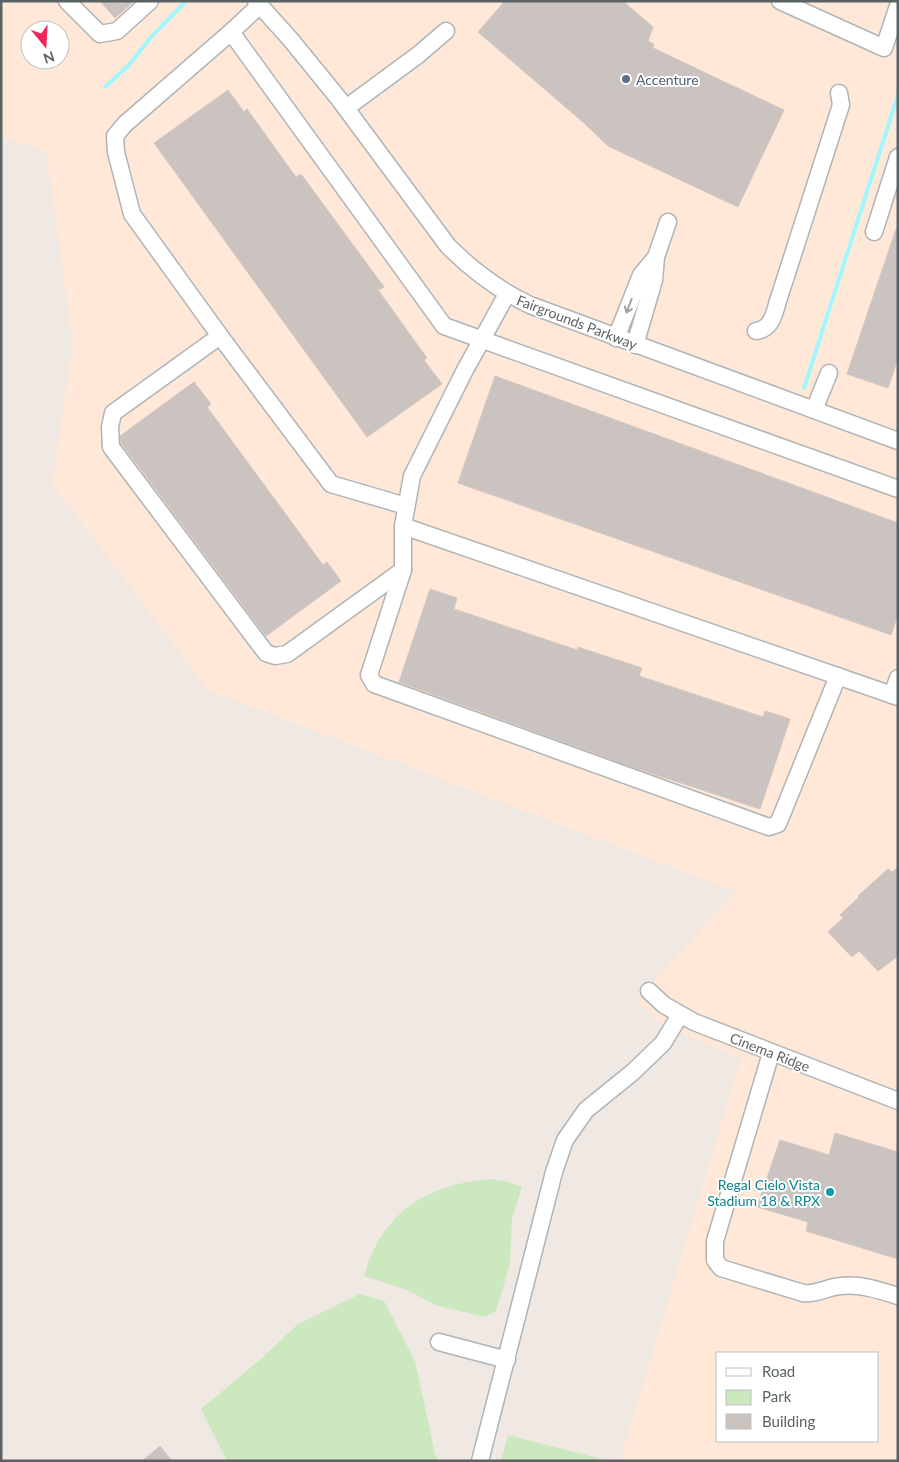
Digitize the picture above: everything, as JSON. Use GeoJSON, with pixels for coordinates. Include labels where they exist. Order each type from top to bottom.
{"type":"FeatureCollection","features":[{"type":"Feature","properties":{"kind":"street"},"geometry":{"type":"LineString","coordinates":[[67,1],[100,34],[117,31],[150,1]]}},
{"type":"Feature","properties":{"kind":"street"},"geometry":{"type":"LineString","coordinates":[[780,1],[884,48],[898,6]]}},
{"type":"Feature","properties":{"kind":"street"},"geometry":{"type":"LineString","coordinates":[[258,3],[231,32],[125,124],[115,136],[116,152],[132,214],[220,336],[331,484],[406,506]]}},
{"type":"Feature","properties":{"kind":"street","name":"Fairgrounds Parkway"},"geometry":{"type":"LineString","coordinates":[[258,3],[291,40],[346,108],[448,246],[486,280],[507,294],[530,305],[898,440]]}},
{"type":"Feature","properties":{"kind":"street"},"geometry":{"type":"LineString","coordinates":[[346,108],[418,55],[446,31]]}},
{"type":"Feature","properties":{"kind":"street"},"geometry":{"type":"LineString","coordinates":[[231,32],[444,326],[482,338],[898,489]]}},
{"type":"Feature","properties":{"kind":"street"},"geometry":{"type":"LineString","coordinates":[[756,331],[763,330],[770,325],[841,105],[839,93]]}},
{"type":"Feature","properties":{"kind":"street"},"geometry":{"type":"LineString","coordinates":[[874,232],[898,157]]}},
{"type":"Feature","properties":{"kind":"street"},"geometry":{"type":"LineString","coordinates":[[635,345],[654,280],[656,257],[668,222]]}},
{"type":"Feature","properties":{"kind":"street"},"geometry":{"type":"LineString","coordinates":[[616,338],[641,275],[656,257]]}},
{"type":"Feature","properties":{"kind":"street"},"geometry":{"type":"LineString","coordinates":[[507,294],[482,338],[412,476],[403,526],[403,570],[369,675],[374,684],[769,828],[778,824],[838,676]]}},
{"type":"Feature","properties":{"kind":"street"},"geometry":{"type":"LineString","coordinates":[[220,336],[113,414],[110,427],[111,446],[266,653],[275,656],[287,654],[403,570]]}},
{"type":"Feature","properties":{"kind":"street"},"geometry":{"type":"LineString","coordinates":[[814,410],[829,373]]}},
{"type":"Feature","properties":{"kind":"street"},"geometry":{"type":"LineString","coordinates":[[403,526],[895,696],[898,678]]}},
{"type":"Feature","properties":{"kind":"street","name":"Cinema Ridge"},"geometry":{"type":"LineString","coordinates":[[650,991],[664,1005],[680,1015],[771,1053],[898,1101]]}},
{"type":"Feature","properties":{"kind":"street"},"geometry":{"type":"LineString","coordinates":[[480,1461],[554,1172],[565,1140],[586,1110],[633,1072],[663,1043],[680,1015]]}},
{"type":"Feature","properties":{"kind":"street"},"geometry":{"type":"LineString","coordinates":[[771,1053],[714,1242],[715,1260],[721,1268],[810,1294],[839,1286],[857,1286],[869,1287],[898,1296]]}},
{"type":"Feature","properties":{"kind":"street"},"geometry":{"type":"LineString","coordinates":[[438,1342],[507,1360]]}},
{"type":"Feature","properties":{"kind":"shaded area"},"geometry":{"type":"Polygon","coordinates":[[[1,1],[898,1],[898,1461],[620,1461],[741,1058],[668,1029],[635,1001],[736,892],[208,690],[52,483],[73,344],[46,152],[1,137],[1,1]]]}},
{"type":"Feature","properties":{"kind":"green space"},"geometry":{"type":"Polygon","coordinates":[[[491,1179],[509,1182],[522,1187],[512,1219],[510,1264],[496,1311],[485,1317],[435,1305],[407,1290],[364,1276],[372,1254],[382,1235],[410,1205],[427,1195],[447,1187],[491,1179]]]}},
{"type":"Feature","properties":{"kind":"green space"},"geometry":{"type":"Polygon","coordinates":[[[360,1294],[384,1301],[415,1361],[435,1454],[439,1461],[227,1461],[201,1409],[261,1359],[298,1324],[360,1294]]]}},
{"type":"Feature","properties":{"kind":"green space"},"geometry":{"type":"Polygon","coordinates":[[[508,1435],[605,1460],[501,1461],[508,1435]]]}},
{"type":"Feature","properties":{"kind":"building"},"geometry":{"type":"Polygon","coordinates":[[[100,1],[134,1],[115,18],[100,1]]]}},
{"type":"Feature","properties":{"kind":"building","name":"Accenture"},"geometry":{"type":"Polygon","coordinates":[[[505,1],[623,1],[653,27],[648,41],[654,44],[653,48],[784,110],[738,207],[608,146],[478,32],[505,1]]]}},
{"type":"Feature","properties":{"kind":"building"},"geometry":{"type":"Polygon","coordinates":[[[228,90],[244,112],[247,109],[296,177],[301,174],[384,287],[378,290],[427,358],[424,360],[442,384],[367,437],[154,143],[228,90]]]}},
{"type":"Feature","properties":{"kind":"building"},"geometry":{"type":"Polygon","coordinates":[[[896,229],[898,230],[898,358],[888,388],[847,374],[896,229]]]}},
{"type":"Feature","properties":{"kind":"building"},"geometry":{"type":"Polygon","coordinates":[[[495,376],[898,523],[898,614],[891,635],[458,483],[495,376]]]}},
{"type":"Feature","properties":{"kind":"building"},"geometry":{"type":"Polygon","coordinates":[[[194,382],[211,404],[207,407],[323,565],[327,562],[341,581],[266,636],[121,443],[120,436],[194,382]]]}},
{"type":"Feature","properties":{"kind":"building"},"geometry":{"type":"Polygon","coordinates":[[[430,589],[457,598],[454,609],[577,650],[578,647],[642,668],[639,676],[763,717],[765,711],[790,719],[760,809],[629,766],[399,682],[430,589]]]}},
{"type":"Feature","properties":{"kind":"building"},"geometry":{"type":"Polygon","coordinates":[[[898,867],[898,956],[878,971],[859,951],[852,957],[828,932],[843,918],[840,915],[858,896],[888,869],[892,872],[898,867]]]}},
{"type":"Feature","properties":{"kind":"building","name":"Regal Cielo Vista Stadium 18 & RPX"},"geometry":{"type":"Polygon","coordinates":[[[835,1133],[898,1152],[898,1259],[806,1231],[808,1222],[757,1207],[780,1140],[829,1155],[835,1133]]]}},
{"type":"Feature","properties":{"kind":"building"},"geometry":{"type":"Polygon","coordinates":[[[160,1446],[172,1461],[142,1461],[160,1446]]]}},
{"type":"Feature","properties":{"kind":"waterway"},"geometry":{"type":"LineString","coordinates":[[105,87],[129,65],[152,36],[186,1]]}},
{"type":"Feature","properties":{"kind":"waterway"},"geometry":{"type":"LineString","coordinates":[[804,388],[898,95]]}},
{"type":"Feature","properties":{"kind":"place","name":"Accenture"},"geometry":{"type":"Point","coordinates":[626,79]}},
{"type":"Feature","properties":{"kind":"place","name":"Regal Cielo Vista Stadium 18 & RPX"},"geometry":{"type":"Point","coordinates":[830,1192]}}]}
